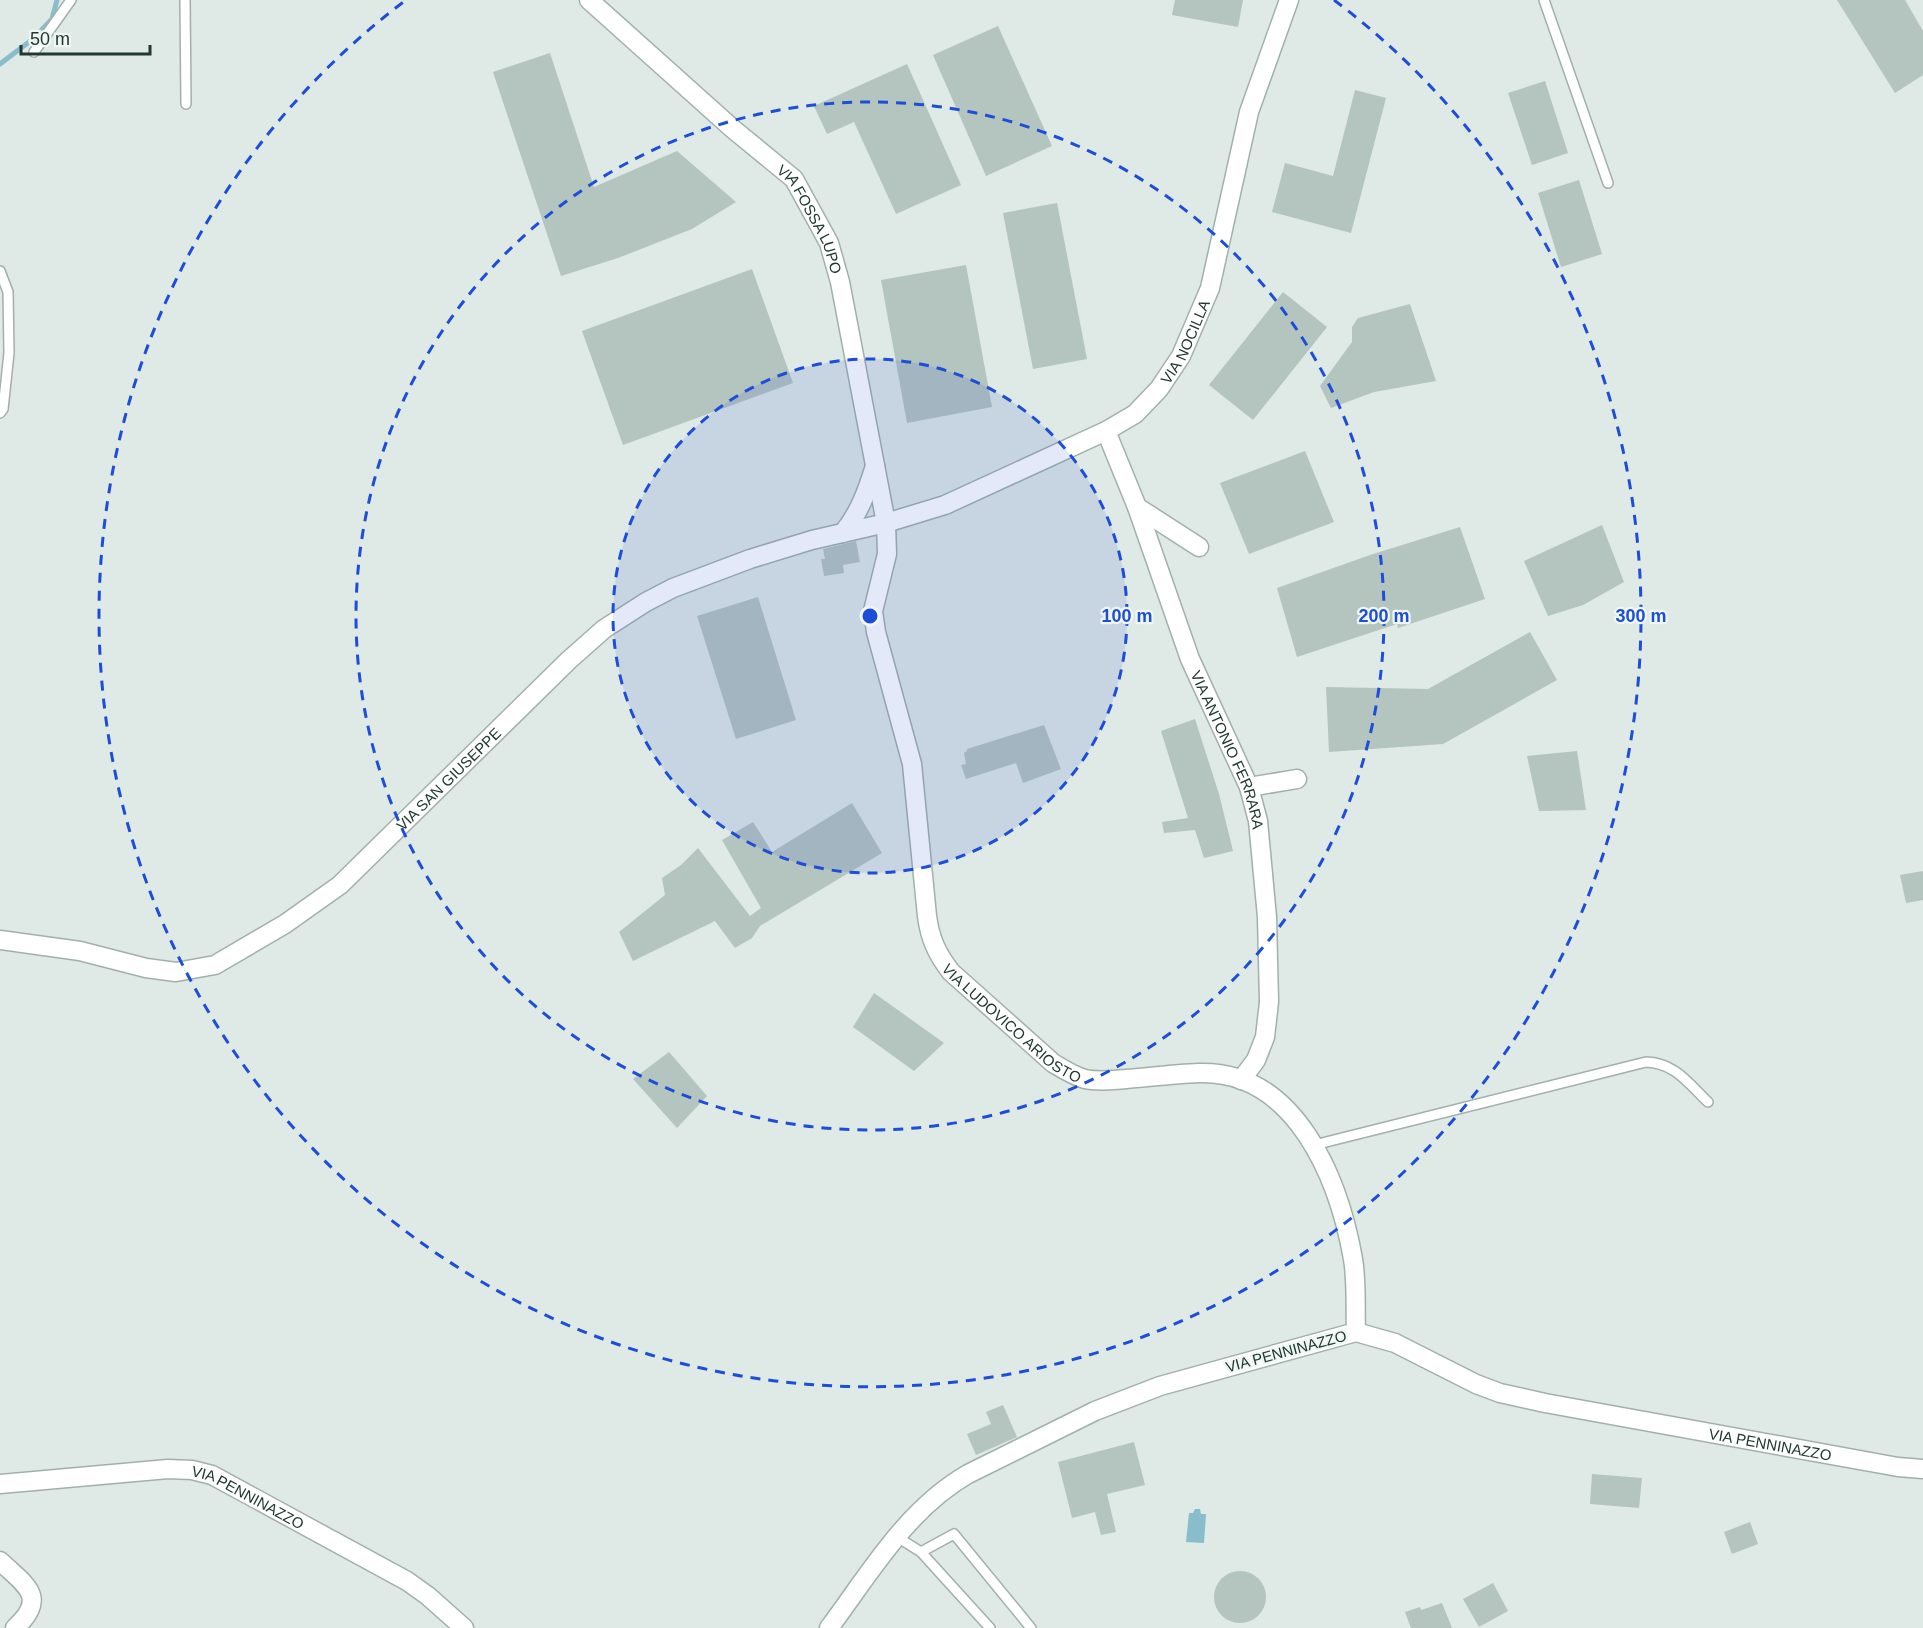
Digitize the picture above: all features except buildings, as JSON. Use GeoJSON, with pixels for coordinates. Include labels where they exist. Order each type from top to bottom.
{"type":"FeatureCollection","features":[{"type":"Feature","properties":{"kind":"street","name":"VIA FOSSA LUPO"},"geometry":{"type":"LineString","coordinates":[[589,0],[733,129],[794,179],[829,243],[840,282],[876,461],[886,523]]}},
{"type":"Feature","properties":{"kind":"street","name":"VIA NOCILLA"},"geometry":{"type":"LineString","coordinates":[[886,523],[945,505],[1106,430],[1134,414],[1159,388],[1180,356],[1210,288],[1249,112],[1289,0]]}},
{"type":"Feature","properties":{"kind":"street","name":"VIA ANTONIO FERRARA"},"geometry":{"type":"LineString","coordinates":[[1106,430],[1137,507],[1190,659],[1249,787],[1258,820],[1267,917],[1269,1002],[1265,1037],[1256,1060],[1241,1080]]}},
{"type":"Feature","properties":{"kind":"street"},"geometry":{"type":"LineString","coordinates":[[843,533],[854,519],[867,493],[876,461]]}},
{"type":"Feature","properties":{"kind":"street"},"geometry":{"type":"LineString","coordinates":[[1137,507],[1199,547]]}},
{"type":"Feature","properties":{"kind":"street","name":"VIA SAN GIUSEPPE"},"geometry":{"type":"LineString","coordinates":[[0,940],[80,951],[146,968],[176,972],[215,965],[285,924],[340,885],[569,660],[604,629],[673,588],[750,559],[886,523]]}},
{"type":"Feature","properties":{"kind":"street","name":"VIA LUDOVICO ARIOSTO"},"geometry":{"type":"LineString","coordinates":[[886,523],[887,554],[873,611],[876,632],[912,764],[927,916],[930,936],[937,955],[951,972],[1053,1063],[1068,1072],[1086,1079],[1106,1080],[1200,1073],[1226,1075],[1241,1080],[1273,1097],[1294,1117],[1314,1145],[1330,1179],[1345,1224],[1353,1260],[1356,1332]]}},
{"type":"Feature","properties":{"kind":"street"},"geometry":{"type":"LineString","coordinates":[[1249,787],[1297,779]]}},
{"type":"Feature","properties":{"kind":"street","name":"VIA PENNINAZZO"},"geometry":{"type":"LineString","coordinates":[[829,1628],[897,1537],[927,1503],[950,1485],[1095,1411],[1160,1386],[1356,1332],[1395,1343],[1476,1384],[1511,1395],[1898,1467],[1923,1469]]}},
{"type":"Feature","properties":{"kind":"street","name":"VIA PENNINAZZO"},"geometry":{"type":"LineString","coordinates":[[0,1484],[168,1469],[192,1470],[213,1475],[407,1581],[464,1628]]}},
{"type":"Feature","properties":{"kind":"street"},"geometry":{"type":"LineString","coordinates":[[0,1561],[28,1588],[32,1596],[33,1604],[15,1628]]}},
{"type":"Feature","properties":{"kind":"lane"},"geometry":{"type":"LineString","coordinates":[[34,52],[71,0]]}},
{"type":"Feature","properties":{"kind":"lane"},"geometry":{"type":"LineString","coordinates":[[185,0],[186,104]]}},
{"type":"Feature","properties":{"kind":"lane"},"geometry":{"type":"LineString","coordinates":[[1544,0],[1608,183]]}},
{"type":"Feature","properties":{"kind":"lane"},"geometry":{"type":"LineString","coordinates":[[0,271],[8,292],[9,353],[3,409],[0,413]]}},
{"type":"Feature","properties":{"kind":"lane"},"geometry":{"type":"LineString","coordinates":[[1314,1145],[1646,1062],[1659,1062],[1669,1066],[1708,1102]]}},
{"type":"Feature","properties":{"kind":"lane"},"geometry":{"type":"LineString","coordinates":[[921,1552],[954,1534],[1030,1628]]}},
{"type":"Feature","properties":{"kind":"lane"},"geometry":{"type":"LineString","coordinates":[[897,1537],[921,1552],[990,1628]]}},
{"type":"Feature","properties":{"kind":"water"},"geometry":{"type":"Polygon","coordinates":[[[1195,1509],[1200,1509],[1201,1514],[1206,1514],[1204,1543],[1186,1542],[1189,1513],[1193,1513],[1195,1509]]]}},
{"type":"Feature","properties":{"kind":"waterway"},"geometry":{"type":"LineString","coordinates":[[0,64],[33,39],[52,19],[57,0]]}}]}
